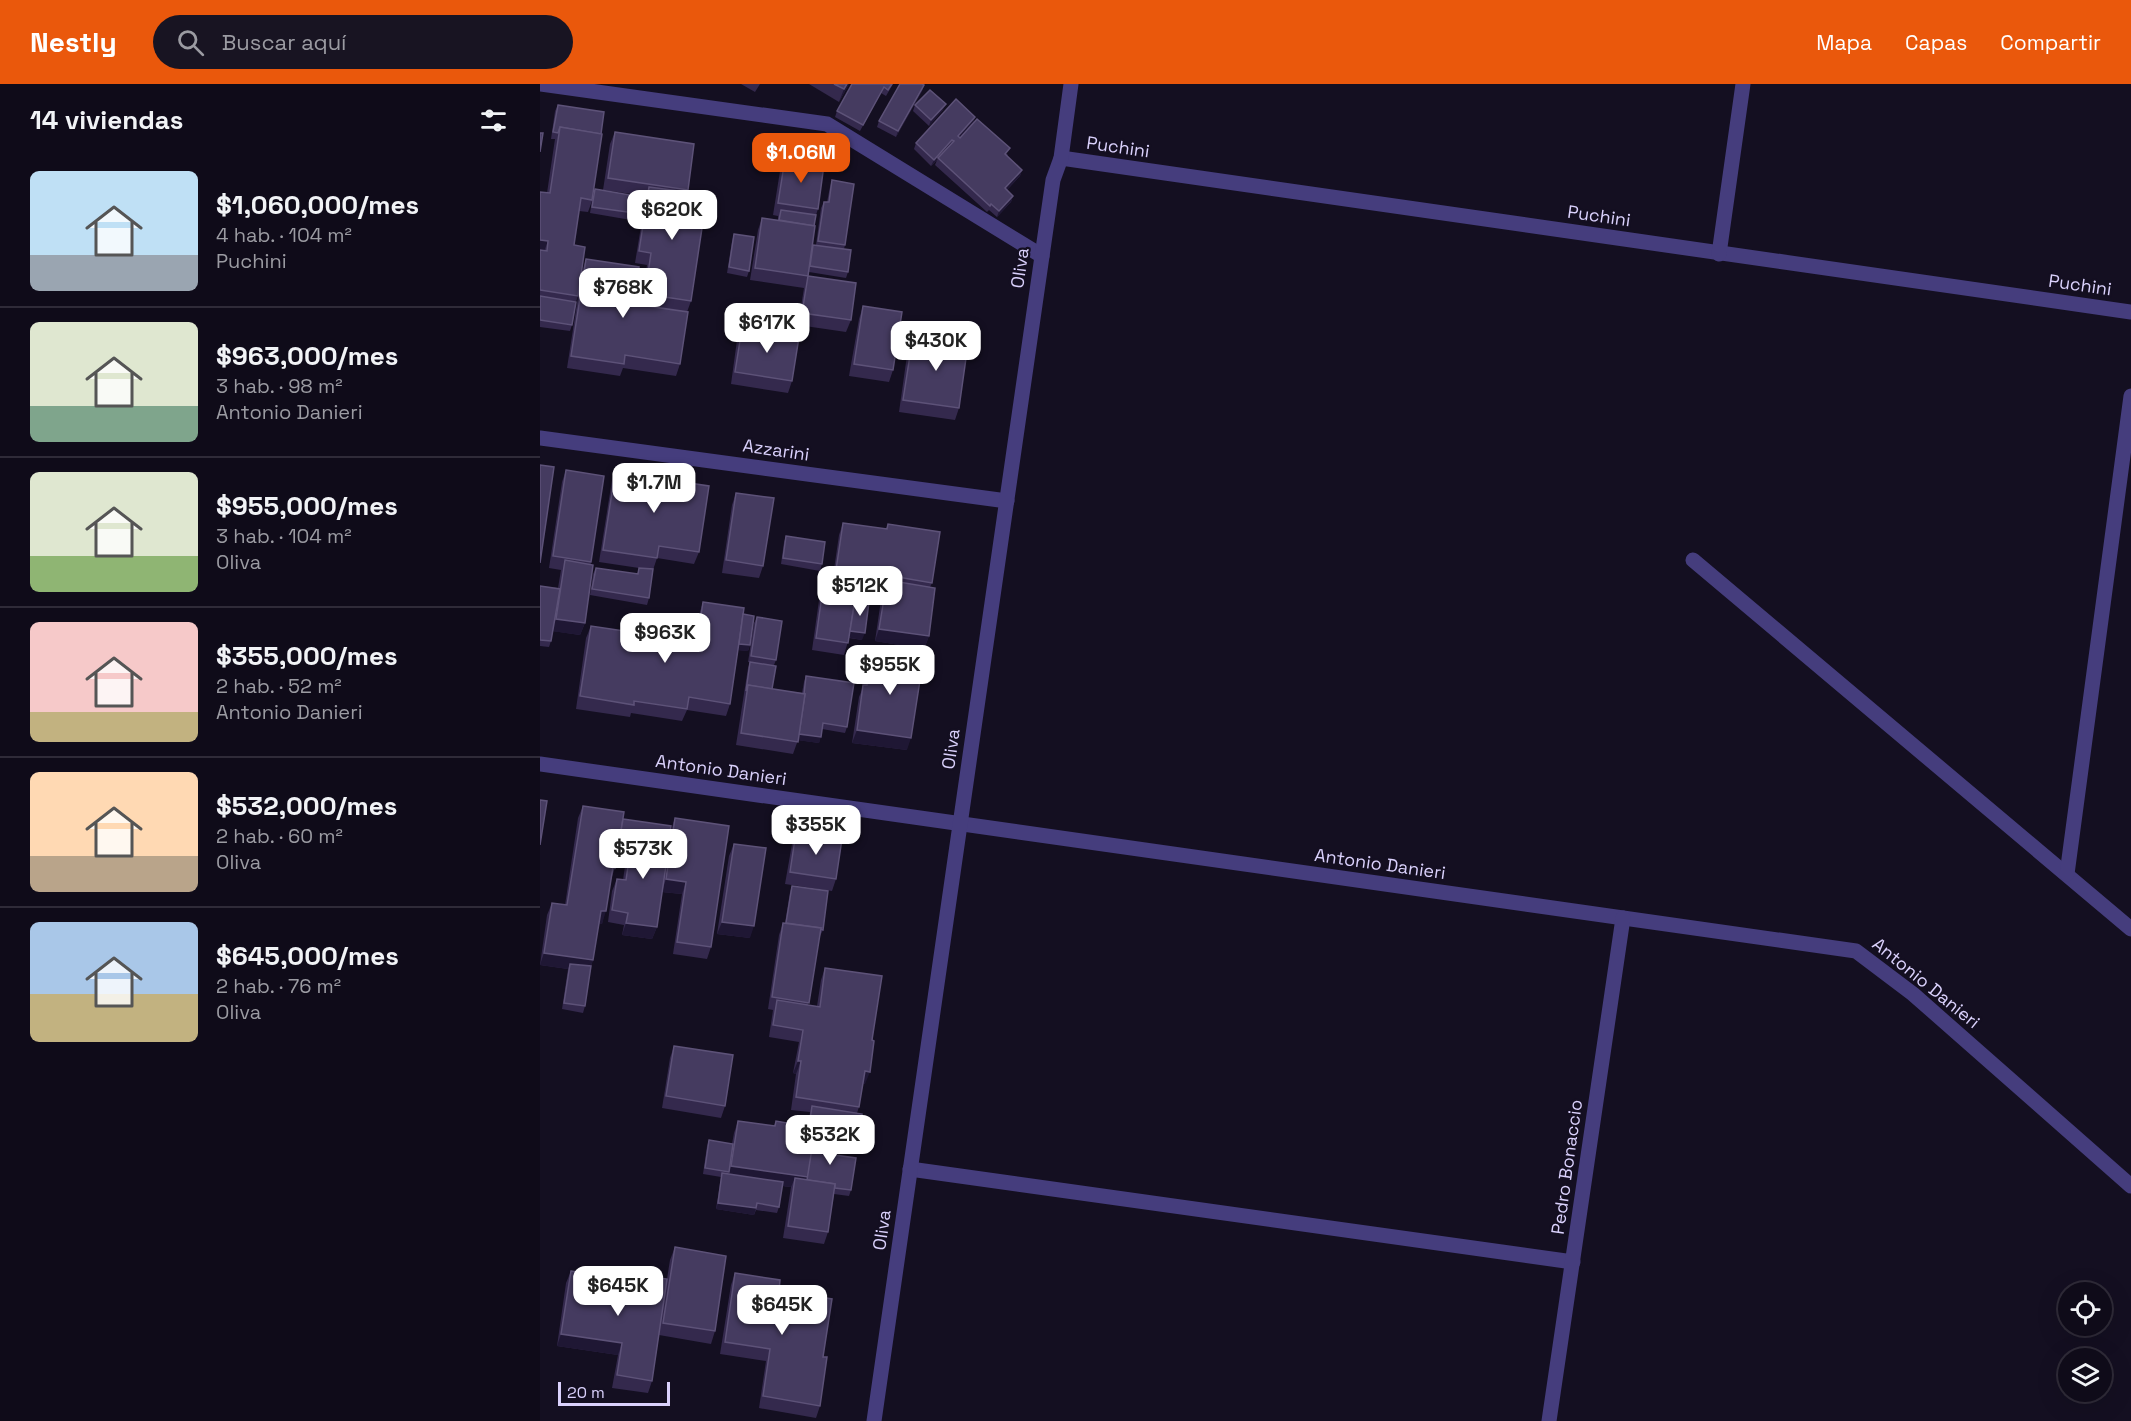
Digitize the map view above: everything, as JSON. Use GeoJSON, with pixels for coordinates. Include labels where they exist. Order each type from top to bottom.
{"type":"FeatureCollection","features":[{"type":"Feature","properties":{"kind":"street"},"geometry":{"type":"LineString","coordinates":[[540,84],[827,124],[1042,256]]}},
{"type":"Feature","properties":{"kind":"street","name":"Oliva"},"geometry":{"type":"LineString","coordinates":[[874,1421],[1053,180],[1060,158],[1071,84]]}},
{"type":"Feature","properties":{"kind":"street"},"geometry":{"type":"LineString","coordinates":[[1719,254],[1743,84]]}},
{"type":"Feature","properties":{"kind":"street","name":"Puchini"},"geometry":{"type":"LineString","coordinates":[[1060,158],[2131,312]]}},
{"type":"Feature","properties":{"kind":"street"},"geometry":{"type":"LineString","coordinates":[[2067,874],[2131,396]]}},
{"type":"Feature","properties":{"kind":"street","name":"Azzarini"},"geometry":{"type":"LineString","coordinates":[[540,438],[1007,501]]}},
{"type":"Feature","properties":{"kind":"street"},"geometry":{"type":"LineString","coordinates":[[1693,560],[2131,928]]}},
{"type":"Feature","properties":{"kind":"street","name":"Antonio Danieri"},"geometry":{"type":"LineString","coordinates":[[540,764],[1856,951],[1913,994],[2131,1186]]}},
{"type":"Feature","properties":{"kind":"street","name":"Pedro Bonaccio"},"geometry":{"type":"LineString","coordinates":[[1550,1421],[1623,918]]}},
{"type":"Feature","properties":{"kind":"street"},"geometry":{"type":"LineString","coordinates":[[910,1168],[1573,1262]]}},
{"type":"Feature","properties":{"kind":"building"},"geometry":{"type":"Polygon","coordinates":[[[834,84],[847,84],[844,89],[834,84]]]}},
{"type":"Feature","properties":{"kind":"building"},"geometry":{"type":"Polygon","coordinates":[[[852,84],[892,84],[888,90],[884,87],[863,125],[837,111],[852,84]]]}},
{"type":"Feature","properties":{"kind":"building"},"geometry":{"type":"Polygon","coordinates":[[[900,84],[924,85],[898,131],[879,121],[900,84]]]}},
{"type":"Feature","properties":{"kind":"building"},"geometry":{"type":"Polygon","coordinates":[[[930,90],[946,104],[931,120],[915,105],[930,90]]]}},
{"type":"Feature","properties":{"kind":"building"},"geometry":{"type":"Polygon","coordinates":[[[956,99],[975,117],[958,136],[960,138],[977,119],[1010,148],[1005,154],[1022,170],[1005,188],[1013,196],[999,211],[991,204],[990,206],[938,158],[954,141],[952,140],[934,160],[916,143],[956,99]]]}},
{"type":"Feature","properties":{"kind":"building"},"geometry":{"type":"Polygon","coordinates":[[[558,105],[604,112],[601,134],[560,127],[558,133],[553,132],[558,105]]]}},
{"type":"Feature","properties":{"kind":"building"},"geometry":{"type":"Polygon","coordinates":[[[560,127],[602,134],[592,200],[581,198],[574,245],[585,247],[578,296],[540,290],[540,250],[547,251],[548,241],[540,240],[540,192],[550,193],[560,127]]]}},
{"type":"Feature","properties":{"kind":"building"},"geometry":{"type":"Polygon","coordinates":[[[615,132],[694,144],[688,190],[608,178],[615,132]]]}},
{"type":"Feature","properties":{"kind":"building"},"geometry":{"type":"Polygon","coordinates":[[[540,133],[543,133],[540,152],[540,133]]]}},
{"type":"Feature","properties":{"kind":"building"},"geometry":{"type":"Polygon","coordinates":[[[785,159],[824,165],[818,209],[778,203],[785,159]]]}},
{"type":"Feature","properties":{"kind":"building"},"geometry":{"type":"Polygon","coordinates":[[[832,180],[854,184],[845,245],[818,241],[824,202],[829,202],[832,180]]]}},
{"type":"Feature","properties":{"kind":"building"},"geometry":{"type":"Polygon","coordinates":[[[649,187],[707,195],[691,301],[645,294],[651,253],[639,251],[649,187]]]}},
{"type":"Feature","properties":{"kind":"building"},"geometry":{"type":"Polygon","coordinates":[[[595,189],[636,196],[634,213],[592,207],[595,189]]]}},
{"type":"Feature","properties":{"kind":"building"},"geometry":{"type":"Polygon","coordinates":[[[781,210],[816,215],[814,226],[779,220],[781,210]]]}},
{"type":"Feature","properties":{"kind":"building"},"geometry":{"type":"Polygon","coordinates":[[[762,218],[815,226],[808,276],[755,268],[762,218]]]}},
{"type":"Feature","properties":{"kind":"building"},"geometry":{"type":"Polygon","coordinates":[[[734,234],[754,237],[749,271],[729,267],[734,234]]]}},
{"type":"Feature","properties":{"kind":"building"},"geometry":{"type":"Polygon","coordinates":[[[813,245],[851,250],[848,272],[810,266],[813,245]]]}},
{"type":"Feature","properties":{"kind":"building"},"geometry":{"type":"Polygon","coordinates":[[[586,259],[639,267],[633,304],[688,312],[680,364],[625,355],[624,364],[571,356],[586,259]]]}},
{"type":"Feature","properties":{"kind":"building"},"geometry":{"type":"Polygon","coordinates":[[[808,276],[856,283],[851,320],[802,313],[808,276]]]}},
{"type":"Feature","properties":{"kind":"building"},"geometry":{"type":"Polygon","coordinates":[[[540,296],[576,302],[572,325],[540,320],[540,296]]]}},
{"type":"Feature","properties":{"kind":"building"},"geometry":{"type":"Polygon","coordinates":[[[863,306],[902,312],[893,370],[854,364],[863,306]]]}},
{"type":"Feature","properties":{"kind":"building"},"geometry":{"type":"Polygon","coordinates":[[[742,328],[799,337],[792,381],[735,372],[742,328]]]}},
{"type":"Feature","properties":{"kind":"building"},"geometry":{"type":"Polygon","coordinates":[[[913,336],[968,344],[959,408],[903,400],[913,336]]]}},
{"type":"Feature","properties":{"kind":"building"},"geometry":{"type":"Polygon","coordinates":[[[540,465],[554,467],[540,563],[540,465]]]}},
{"type":"Feature","properties":{"kind":"building"},"geometry":{"type":"Polygon","coordinates":[[[616,467],[669,476],[669,480],[709,486],[699,552],[659,546],[657,558],[603,550],[616,467]]]}},
{"type":"Feature","properties":{"kind":"building"},"geometry":{"type":"Polygon","coordinates":[[[566,470],[604,476],[591,562],[553,556],[566,470]]]}},
{"type":"Feature","properties":{"kind":"building"},"geometry":{"type":"Polygon","coordinates":[[[736,493],[774,498],[763,566],[726,560],[736,493]]]}},
{"type":"Feature","properties":{"kind":"building"},"geometry":{"type":"Polygon","coordinates":[[[843,523],[887,529],[888,524],[940,532],[932,583],[880,574],[880,577],[836,570],[843,523]]]}},
{"type":"Feature","properties":{"kind":"building"},"geometry":{"type":"Polygon","coordinates":[[[786,536],[825,542],[822,564],[783,558],[786,536]]]}},
{"type":"Feature","properties":{"kind":"building"},"geometry":{"type":"Polygon","coordinates":[[[565,560],[593,565],[585,623],[556,619],[565,560]]]}},
{"type":"Feature","properties":{"kind":"building"},"geometry":{"type":"Polygon","coordinates":[[[596,568],[638,574],[639,568],[653,569],[649,598],[592,589],[596,568]]]}},
{"type":"Feature","properties":{"kind":"building"},"geometry":{"type":"Polygon","coordinates":[[[887,580],[935,588],[929,636],[879,629],[887,580]]]}},
{"type":"Feature","properties":{"kind":"building"},"geometry":{"type":"Polygon","coordinates":[[[540,586],[560,589],[551,641],[540,640],[540,586]]]}},
{"type":"Feature","properties":{"kind":"building"},"geometry":{"type":"Polygon","coordinates":[[[823,588],[856,593],[848,643],[816,638],[823,588]]]}},
{"type":"Feature","properties":{"kind":"building"},"geometry":{"type":"Polygon","coordinates":[[[855,600],[869,602],[865,633],[850,631],[855,600]]]}},
{"type":"Feature","properties":{"kind":"building"},"geometry":{"type":"Polygon","coordinates":[[[703,602],[744,608],[730,704],[689,697],[687,709],[634,701],[634,705],[580,696],[591,626],[644,634],[643,641],[696,649],[703,602]]]}},
{"type":"Feature","properties":{"kind":"building"},"geometry":{"type":"Polygon","coordinates":[[[743,614],[754,616],[750,645],[739,644],[743,614]]]}},
{"type":"Feature","properties":{"kind":"building"},"geometry":{"type":"Polygon","coordinates":[[[757,617],[782,621],[776,660],[751,656],[757,617]]]}},
{"type":"Feature","properties":{"kind":"building"},"geometry":{"type":"Polygon","coordinates":[[[872,654],[923,661],[911,738],[857,730],[863,685],[867,685],[872,654]]]}},
{"type":"Feature","properties":{"kind":"building"},"geometry":{"type":"Polygon","coordinates":[[[750,662],[776,666],[772,689],[748,685],[746,691],[750,662]]]}},
{"type":"Feature","properties":{"kind":"building"},"geometry":{"type":"Polygon","coordinates":[[[806,676],[854,683],[847,727],[823,723],[821,737],[799,734],[806,676]]]}},
{"type":"Feature","properties":{"kind":"building"},"geometry":{"type":"Polygon","coordinates":[[[748,685],[805,694],[798,742],[741,733],[748,685]]]}},
{"type":"Feature","properties":{"kind":"building"},"geometry":{"type":"Polygon","coordinates":[[[540,800],[547,801],[540,845],[540,800]]]}},
{"type":"Feature","properties":{"kind":"building"},"geometry":{"type":"Polygon","coordinates":[[[583,806],[624,812],[606,911],[601,911],[593,960],[544,953],[552,903],[567,905],[583,806]]]}},
{"type":"Feature","properties":{"kind":"building"},"geometry":{"type":"Polygon","coordinates":[[[675,818],[729,826],[711,947],[677,942],[686,882],[666,879],[675,818]]]}},
{"type":"Feature","properties":{"kind":"building"},"geometry":{"type":"Polygon","coordinates":[[[623,819],[671,826],[669,838],[633,832],[631,838],[620,837],[623,819]]]}},
{"type":"Feature","properties":{"kind":"building"},"geometry":{"type":"Polygon","coordinates":[[[633,832],[670,838],[657,927],[626,923],[628,913],[612,910],[617,879],[626,880],[633,832]]]}},
{"type":"Feature","properties":{"kind":"building"},"geometry":{"type":"Polygon","coordinates":[[[796,832],[842,839],[836,879],[790,872],[796,832]]]}},
{"type":"Feature","properties":{"kind":"building"},"geometry":{"type":"Polygon","coordinates":[[[734,844],[766,848],[754,926],[722,922],[734,844]]]}},
{"type":"Feature","properties":{"kind":"building"},"geometry":{"type":"Polygon","coordinates":[[[792,886],[828,891],[823,930],[786,923],[792,886]]]}},
{"type":"Feature","properties":{"kind":"building"},"geometry":{"type":"Polygon","coordinates":[[[783,923],[821,928],[809,1003],[772,997],[783,923]]]}},
{"type":"Feature","properties":{"kind":"building"},"geometry":{"type":"Polygon","coordinates":[[[570,964],[591,966],[585,1006],[564,1003],[570,964]]]}},
{"type":"Feature","properties":{"kind":"building"},"geometry":{"type":"Polygon","coordinates":[[[825,968],[882,976],[872,1040],[874,1041],[870,1072],[865,1071],[859,1107],[796,1097],[803,1030],[773,1025],[777,1000],[820,1007],[825,968]]]}},
{"type":"Feature","properties":{"kind":"building"},"geometry":{"type":"Polygon","coordinates":[[[674,1046],[733,1055],[725,1106],[666,1096],[674,1046]]]}},
{"type":"Feature","properties":{"kind":"building"},"geometry":{"type":"Polygon","coordinates":[[[812,1106],[862,1114],[859,1135],[809,1127],[812,1106]]]}},
{"type":"Feature","properties":{"kind":"building"},"geometry":{"type":"Polygon","coordinates":[[[738,1121],[775,1126],[776,1121],[816,1128],[808,1177],[731,1166],[738,1121]]]}},
{"type":"Feature","properties":{"kind":"building"},"geometry":{"type":"Polygon","coordinates":[[[814,1136],[830,1139],[828,1154],[856,1158],[851,1190],[835,1188],[835,1184],[807,1180],[814,1136]]]}},
{"type":"Feature","properties":{"kind":"building"},"geometry":{"type":"Polygon","coordinates":[[[709,1140],[733,1144],[729,1172],[705,1168],[709,1140]]]}},
{"type":"Feature","properties":{"kind":"building"},"geometry":{"type":"Polygon","coordinates":[[[722,1173],[783,1182],[779,1207],[757,1203],[756,1208],[718,1203],[722,1173]]]}},
{"type":"Feature","properties":{"kind":"building"},"geometry":{"type":"Polygon","coordinates":[[[795,1178],[835,1184],[828,1232],[788,1226],[795,1178]]]}},
{"type":"Feature","properties":{"kind":"building"},"geometry":{"type":"Polygon","coordinates":[[[675,1247],[726,1256],[715,1331],[663,1323],[675,1247]]]}},
{"type":"Feature","properties":{"kind":"building"},"geometry":{"type":"Polygon","coordinates":[[[571,1271],[631,1280],[632,1273],[667,1279],[652,1381],[617,1375],[622,1343],[561,1334],[571,1271]]]}},
{"type":"Feature","properties":{"kind":"building"},"geometry":{"type":"Polygon","coordinates":[[[735,1273],[780,1280],[779,1291],[832,1299],[823,1357],[827,1357],[820,1406],[763,1396],[770,1349],[725,1342],[735,1273]]]}}]}
